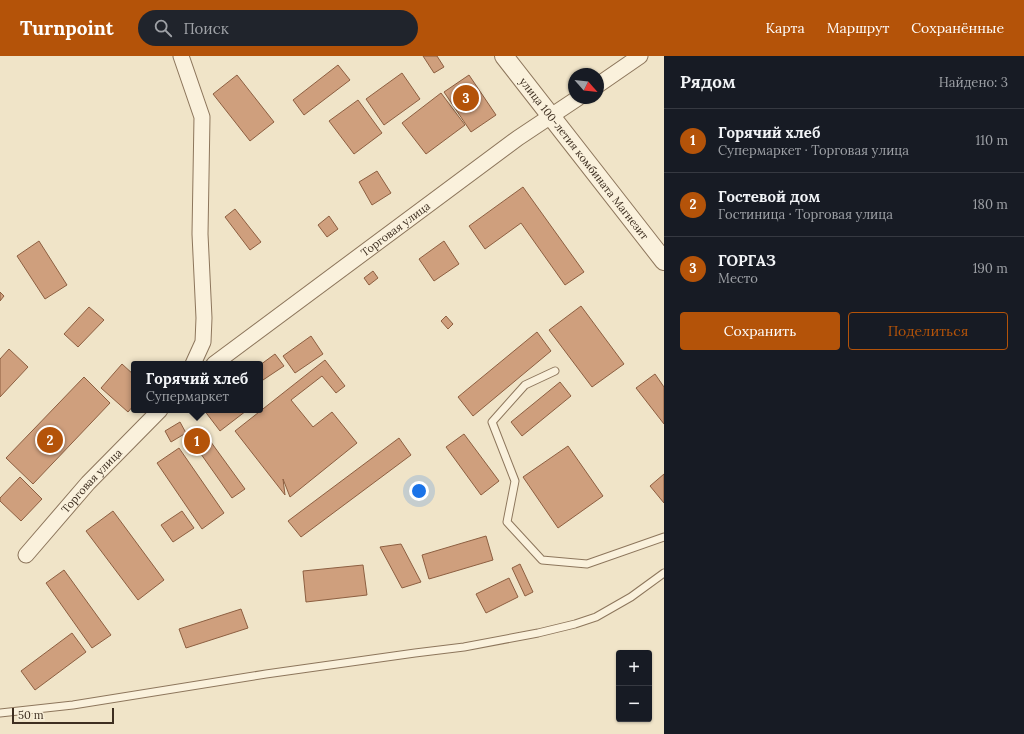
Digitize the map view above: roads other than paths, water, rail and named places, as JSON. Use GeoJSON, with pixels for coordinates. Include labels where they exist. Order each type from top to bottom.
{"type":"FeatureCollection","features":[{"type":"Feature","properties":{"kind":"street"},"geometry":{"type":"LineString","coordinates":[[181,56],[202,117],[200,234],[204,318],[203,342],[194,361]]}},
{"type":"Feature","properties":{"kind":"street","name":"улица 100-летия комбината Магнезит"},"geometry":{"type":"LineString","coordinates":[[504,56],[664,261]]}},
{"type":"Feature","properties":{"kind":"street"},"geometry":{"type":"LineString","coordinates":[[604,81],[640,56]]}},
{"type":"Feature","properties":{"kind":"street","name":"Торговая улица"},"geometry":{"type":"LineString","coordinates":[[218,361],[512,143],[569,104]]}},
{"type":"Feature","properties":{"kind":"street","name":"Торговая улица"},"geometry":{"type":"LineString","coordinates":[[26,555],[88,483],[157,413]]}},
{"type":"Feature","properties":{"kind":"lane"},"geometry":{"type":"LineString","coordinates":[[555,371],[525,385],[492,422],[515,481],[507,522],[542,560],[587,564],[664,537]]}},
{"type":"Feature","properties":{"kind":"lane"},"geometry":{"type":"LineString","coordinates":[[0,713],[73,705],[266,674],[464,647],[538,633],[575,624],[596,616],[631,597],[664,573]]}},
{"type":"Feature","properties":{"kind":"place","name":"ГОРГАЗ"},"geometry":{"type":"Point","coordinates":[466,98]}},
{"type":"Feature","properties":{"kind":"place","name":"Гостевой дом"},"geometry":{"type":"Point","coordinates":[50,440]}},
{"type":"Feature","properties":{"kind":"place","name":"Горячий хлеб"},"geometry":{"type":"Point","coordinates":[197,441]}}]}
